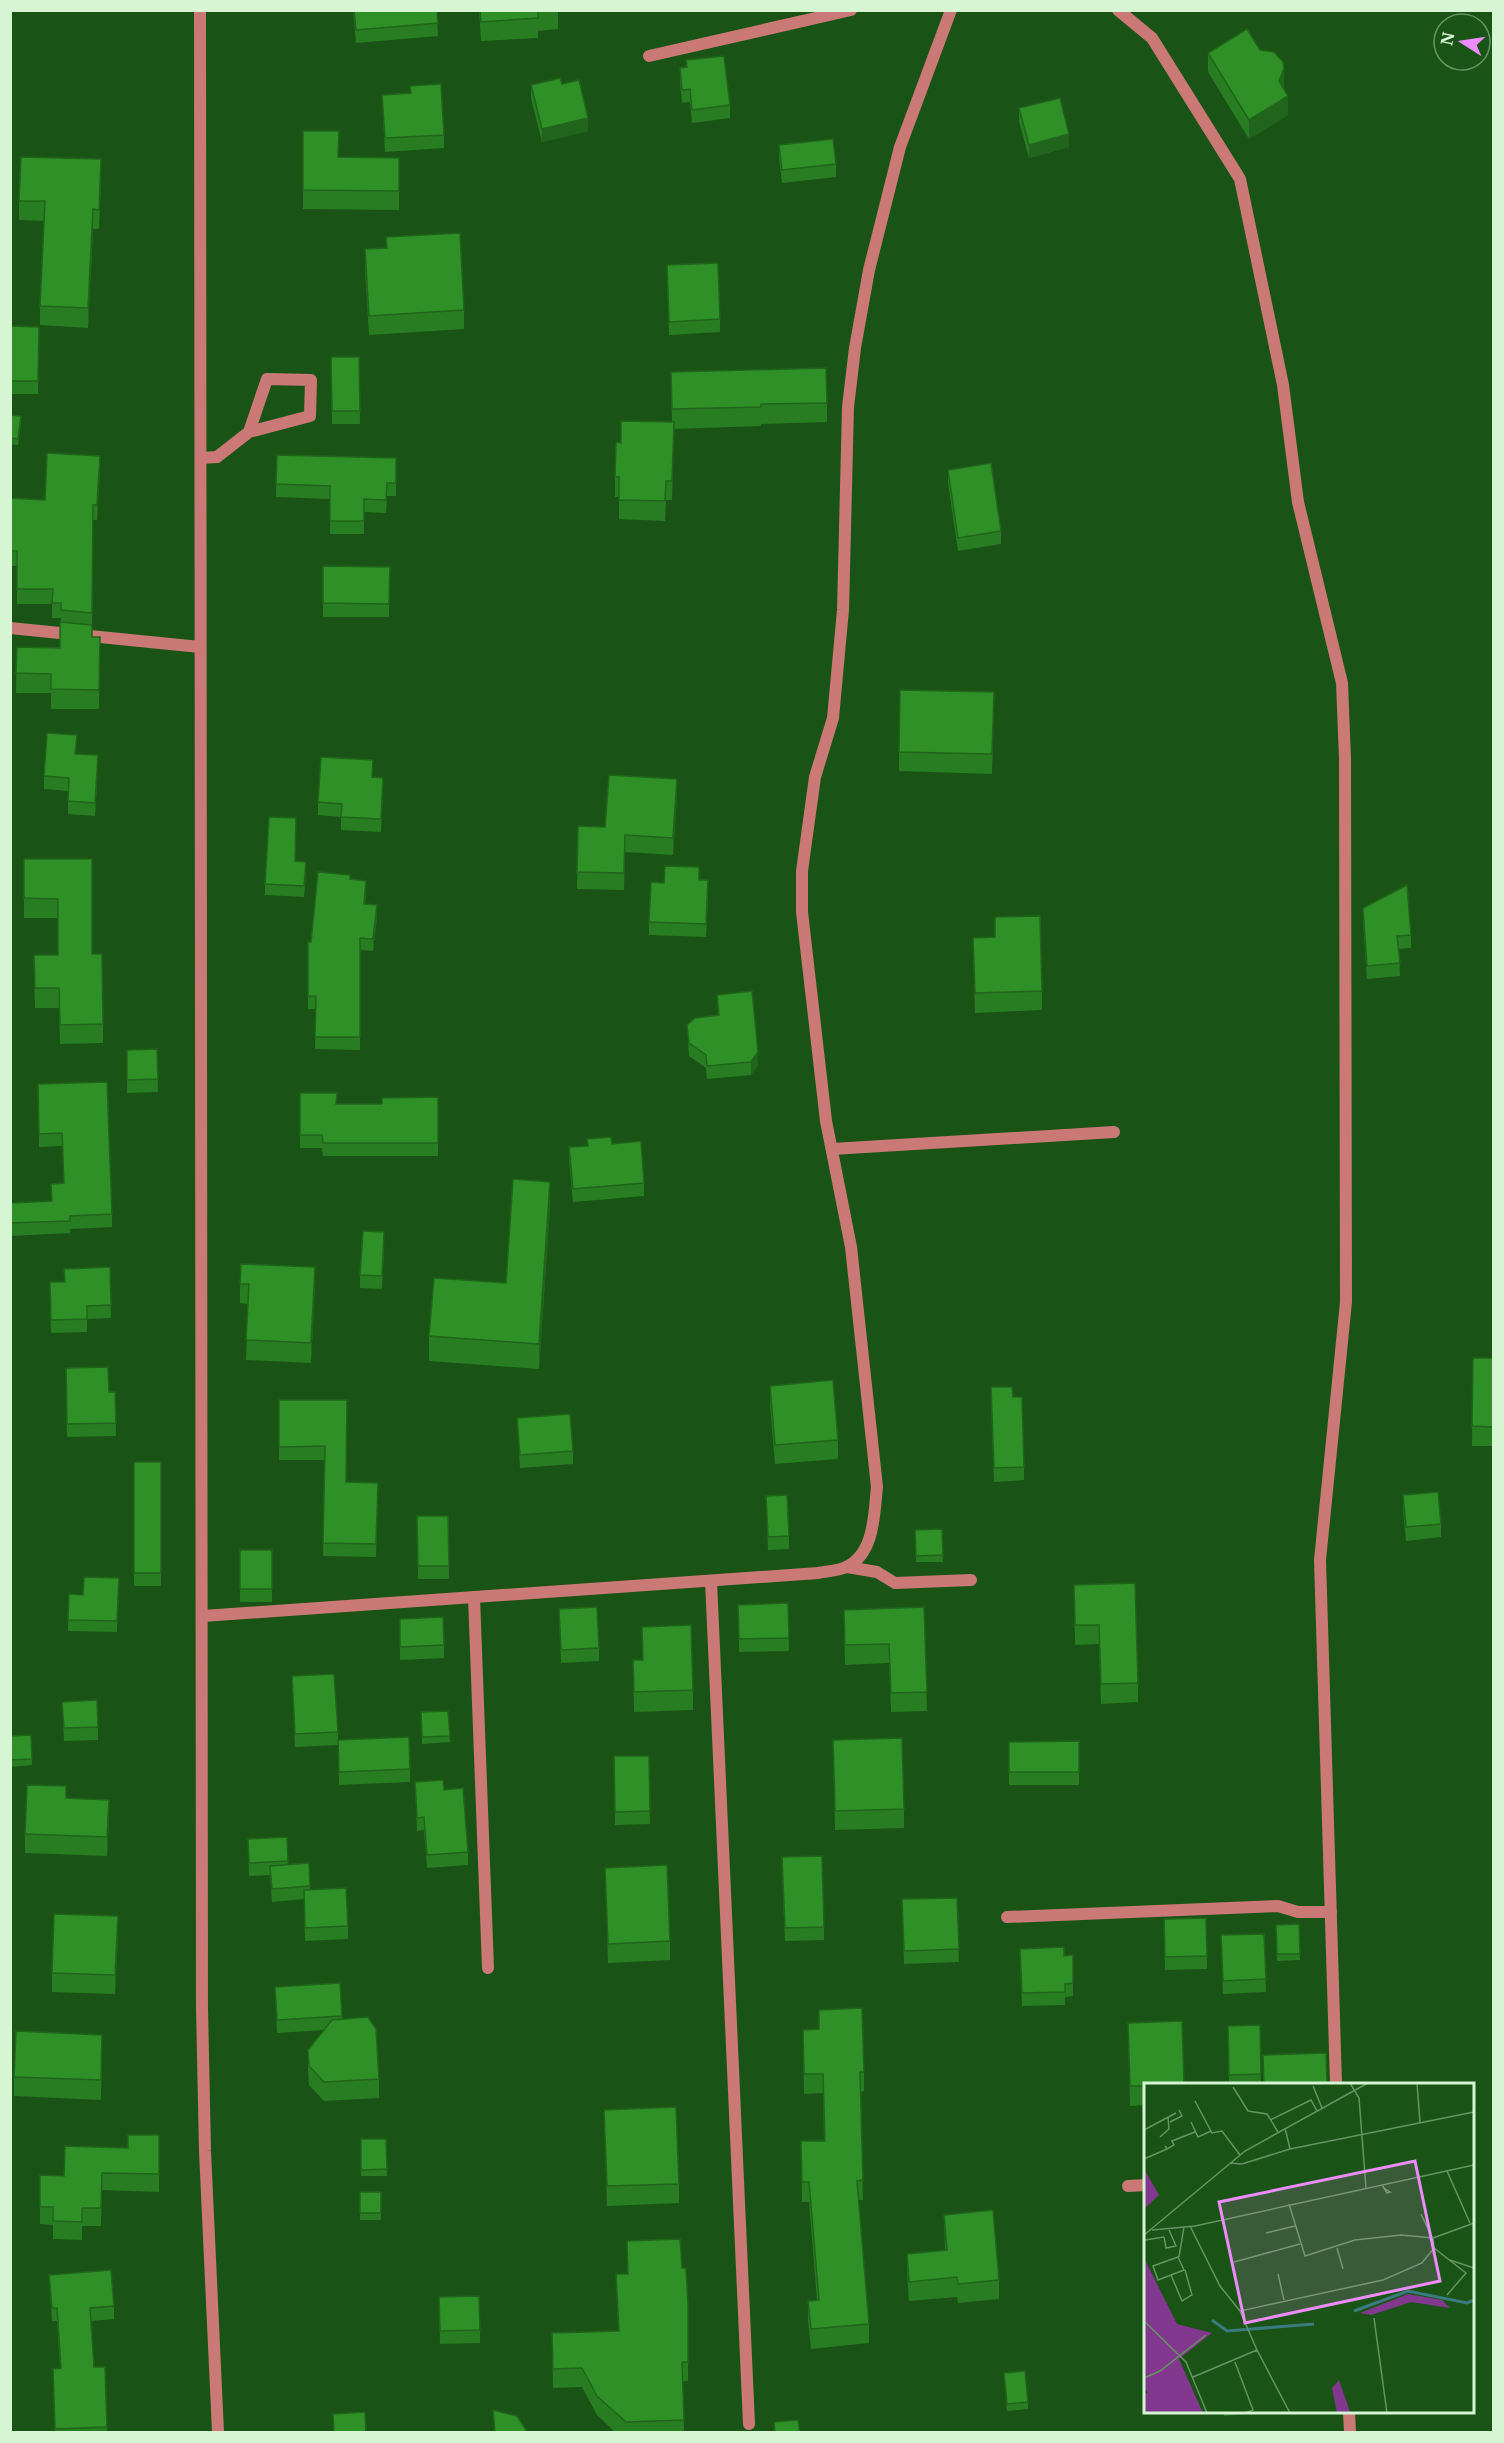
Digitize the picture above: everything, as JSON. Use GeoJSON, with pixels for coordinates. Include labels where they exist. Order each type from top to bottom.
{"type":"FeatureCollection","features":[{"type":"Feature","properties":{"kind":"street"},"geometry":{"type":"LineString","coordinates":[[200,10],[202,2020],[205,2151],[218,2433]]}},
{"type":"Feature","properties":{"kind":"street"},"geometry":{"type":"LineString","coordinates":[[649,56],[851,10]]}},
{"type":"Feature","properties":{"kind":"street"},"geometry":{"type":"LineString","coordinates":[[847,1567],[865,1550],[873,1524],[877,1487],[851,1247],[832,1149],[802,912],[802,871],[814,777],[834,718],[843,610],[848,407],[855,348],[869,270],[900,147],[951,10]]}},
{"type":"Feature","properties":{"kind":"street"},"geometry":{"type":"LineString","coordinates":[[1118,10],[1152,38],[1240,179],[1283,385],[1298,502],[1342,682],[1345,771],[1346,1302],[1320,1560],[1336,2083]]}},
{"type":"Feature","properties":{"kind":"street"},"geometry":{"type":"LineString","coordinates":[[201,458],[218,457],[249,432],[310,416],[311,380],[267,379],[249,432]]}},
{"type":"Feature","properties":{"kind":"street"},"geometry":{"type":"LineString","coordinates":[[10,628],[200,647]]}},
{"type":"Feature","properties":{"kind":"street"},"geometry":{"type":"LineString","coordinates":[[832,1149],[1114,1132]]}},
{"type":"Feature","properties":{"kind":"street"},"geometry":{"type":"LineString","coordinates":[[203,1616],[818,1573],[847,1567],[877,1572],[895,1583],[971,1580]]}},
{"type":"Feature","properties":{"kind":"street"},"geometry":{"type":"LineString","coordinates":[[711,1581],[749,2424]]}},
{"type":"Feature","properties":{"kind":"street"},"geometry":{"type":"LineString","coordinates":[[474,1597],[488,1968]]}},
{"type":"Feature","properties":{"kind":"street"},"geometry":{"type":"LineString","coordinates":[[1007,1917],[1278,1906],[1298,1912],[1332,1912]]}},
{"type":"Feature","properties":{"kind":"street"},"geometry":{"type":"LineString","coordinates":[[1128,2186],[1144,2185]]}},
{"type":"Feature","properties":{"kind":"street"},"geometry":{"type":"LineString","coordinates":[[1349,2413],[1350,2433]]}},
{"type":"Feature","properties":{"kind":"building"},"geometry":{"type":"Polygon","coordinates":[[[354,10],[437,10],[438,23],[356,30],[354,10]]]}},
{"type":"Feature","properties":{"kind":"building"},"geometry":{"type":"Polygon","coordinates":[[[480,10],[550,10],[538,11],[538,18],[481,22],[480,10]]]}},
{"type":"Feature","properties":{"kind":"building"},"geometry":{"type":"Polygon","coordinates":[[[1247,29],[1260,50],[1274,52],[1283,62],[1284,69],[1279,81],[1288,96],[1249,120],[1208,53],[1247,29]]]}},
{"type":"Feature","properties":{"kind":"building"},"geometry":{"type":"Polygon","coordinates":[[[724,56],[730,105],[692,110],[690,89],[682,90],[680,68],[687,67],[686,60],[724,56]]]}},
{"type":"Feature","properties":{"kind":"building"},"geometry":{"type":"Polygon","coordinates":[[[560,78],[562,84],[579,80],[588,118],[542,129],[531,85],[560,78]]]}},
{"type":"Feature","properties":{"kind":"building"},"geometry":{"type":"Polygon","coordinates":[[[441,84],[444,135],[385,138],[382,95],[411,93],[410,86],[441,84]]]}},
{"type":"Feature","properties":{"kind":"building"},"geometry":{"type":"Polygon","coordinates":[[[1060,98],[1069,134],[1029,145],[1019,108],[1060,98]]]}},
{"type":"Feature","properties":{"kind":"building"},"geometry":{"type":"Polygon","coordinates":[[[303,131],[339,131],[338,157],[399,158],[399,191],[303,190],[303,131]]]}},
{"type":"Feature","properties":{"kind":"building"},"geometry":{"type":"Polygon","coordinates":[[[833,139],[836,164],[782,170],[779,145],[833,139]]]}},
{"type":"Feature","properties":{"kind":"building"},"geometry":{"type":"Polygon","coordinates":[[[21,157],[101,159],[99,210],[93,209],[88,308],[40,306],[45,201],[19,201],[21,157]]]}},
{"type":"Feature","properties":{"kind":"building"},"geometry":{"type":"Polygon","coordinates":[[[460,233],[464,310],[369,316],[365,249],[387,248],[386,237],[460,233]]]}},
{"type":"Feature","properties":{"kind":"building"},"geometry":{"type":"Polygon","coordinates":[[[718,263],[720,319],[669,322],[667,265],[718,263]]]}},
{"type":"Feature","properties":{"kind":"building"},"geometry":{"type":"Polygon","coordinates":[[[10,326],[39,327],[38,381],[10,381],[10,326]]]}},
{"type":"Feature","properties":{"kind":"building"},"geometry":{"type":"Polygon","coordinates":[[[331,357],[359,357],[360,411],[332,411],[331,357]]]}},
{"type":"Feature","properties":{"kind":"building"},"geometry":{"type":"Polygon","coordinates":[[[826,368],[827,403],[672,409],[671,372],[826,368]]]}},
{"type":"Feature","properties":{"kind":"building"},"geometry":{"type":"Polygon","coordinates":[[[10,415],[21,416],[18,439],[10,438],[10,415]]]}},
{"type":"Feature","properties":{"kind":"building"},"geometry":{"type":"Polygon","coordinates":[[[621,421],[674,422],[672,481],[666,481],[665,501],[619,500],[619,477],[615,477],[616,442],[621,443],[621,421]]]}},
{"type":"Feature","properties":{"kind":"building"},"geometry":{"type":"Polygon","coordinates":[[[47,453],[100,456],[97,505],[93,505],[92,613],[61,610],[61,603],[52,603],[53,589],[17,589],[17,551],[10,551],[10,498],[45,500],[47,453]]]}},
{"type":"Feature","properties":{"kind":"building"},"geometry":{"type":"Polygon","coordinates":[[[277,455],[396,458],[396,483],[387,483],[386,500],[364,499],[364,521],[330,521],[330,486],[276,484],[277,455]]]}},
{"type":"Feature","properties":{"kind":"building"},"geometry":{"type":"Polygon","coordinates":[[[991,463],[1001,531],[958,538],[948,470],[991,463]]]}},
{"type":"Feature","properties":{"kind":"building"},"geometry":{"type":"Polygon","coordinates":[[[323,566],[390,567],[389,604],[323,603],[323,566]]]}},
{"type":"Feature","properties":{"kind":"building"},"geometry":{"type":"Polygon","coordinates":[[[60,622],[92,625],[92,637],[100,637],[99,690],[51,689],[51,674],[16,673],[17,647],[60,648],[60,622]]]}},
{"type":"Feature","properties":{"kind":"building"},"geometry":{"type":"Polygon","coordinates":[[[900,690],[994,692],[992,754],[899,752],[900,690]]]}},
{"type":"Feature","properties":{"kind":"building"},"geometry":{"type":"Polygon","coordinates":[[[47,733],[77,735],[75,754],[98,755],[95,803],[68,801],[69,778],[44,776],[47,733]]]}},
{"type":"Feature","properties":{"kind":"building"},"geometry":{"type":"Polygon","coordinates":[[[321,757],[373,760],[372,777],[383,778],[381,819],[341,817],[342,804],[318,802],[321,757]]]}},
{"type":"Feature","properties":{"kind":"building"},"geometry":{"type":"Polygon","coordinates":[[[609,775],[677,779],[673,838],[625,835],[624,873],[577,872],[578,826],[605,827],[609,775]]]}},
{"type":"Feature","properties":{"kind":"building"},"geometry":{"type":"Polygon","coordinates":[[[269,817],[296,818],[295,861],[306,862],[304,886],[265,884],[269,817]]]}},
{"type":"Feature","properties":{"kind":"building"},"geometry":{"type":"Polygon","coordinates":[[[24,859],[92,859],[92,954],[102,954],[103,1024],[60,1025],[59,988],[35,988],[34,955],[58,955],[58,899],[24,898],[24,859]]]}},
{"type":"Feature","properties":{"kind":"building"},"geometry":{"type":"Polygon","coordinates":[[[665,866],[699,867],[699,880],[708,880],[706,924],[649,922],[651,882],[664,883],[665,866]]]}},
{"type":"Feature","properties":{"kind":"building"},"geometry":{"type":"Polygon","coordinates":[[[318,872],[350,875],[350,879],[366,881],[364,904],[377,905],[373,939],[360,938],[360,1037],[315,1037],[316,996],[308,996],[308,942],[311,942],[318,872]]]}},
{"type":"Feature","properties":{"kind":"building"},"geometry":{"type":"Polygon","coordinates":[[[1407,885],[1411,935],[1397,936],[1400,963],[1367,966],[1363,908],[1407,885]]]}},
{"type":"Feature","properties":{"kind":"building"},"geometry":{"type":"Polygon","coordinates":[[[1040,916],[1042,991],[975,993],[973,938],[995,937],[995,917],[1040,916]]]}},
{"type":"Feature","properties":{"kind":"building"},"geometry":{"type":"Polygon","coordinates":[[[752,991],[758,1052],[751,1062],[707,1066],[706,1055],[689,1043],[687,1025],[695,1018],[719,1015],[717,995],[752,991]]]}},
{"type":"Feature","properties":{"kind":"building"},"geometry":{"type":"Polygon","coordinates":[[[157,1049],[158,1079],[127,1080],[127,1050],[157,1049]]]}},
{"type":"Feature","properties":{"kind":"building"},"geometry":{"type":"Polygon","coordinates":[[[107,1082],[112,1214],[70,1216],[70,1221],[10,1223],[10,1203],[52,1201],[51,1184],[64,1183],[62,1133],[39,1134],[38,1084],[107,1082]]]}},
{"type":"Feature","properties":{"kind":"building"},"geometry":{"type":"Polygon","coordinates":[[[300,1093],[337,1093],[336,1104],[382,1104],[382,1098],[438,1097],[438,1143],[323,1143],[322,1135],[300,1135],[300,1093]]]}},
{"type":"Feature","properties":{"kind":"building"},"geometry":{"type":"Polygon","coordinates":[[[611,1137],[612,1144],[641,1141],[644,1183],[573,1189],[569,1147],[588,1146],[587,1139],[611,1137]]]}},
{"type":"Feature","properties":{"kind":"building"},"geometry":{"type":"Polygon","coordinates":[[[513,1179],[550,1182],[539,1344],[429,1336],[434,1278],[506,1283],[513,1179]]]}},
{"type":"Feature","properties":{"kind":"building"},"geometry":{"type":"Polygon","coordinates":[[[363,1231],[384,1232],[382,1276],[360,1275],[363,1231]]]}},
{"type":"Feature","properties":{"kind":"building"},"geometry":{"type":"Polygon","coordinates":[[[241,1264],[315,1267],[311,1343],[246,1340],[249,1284],[240,1284],[241,1264]]]}},
{"type":"Feature","properties":{"kind":"building"},"geometry":{"type":"Polygon","coordinates":[[[110,1267],[111,1305],[87,1306],[87,1319],[51,1320],[50,1282],[65,1282],[64,1269],[110,1267]]]}},
{"type":"Feature","properties":{"kind":"building"},"geometry":{"type":"Polygon","coordinates":[[[1473,1358],[1494,1358],[1494,1427],[1472,1426],[1473,1358]]]}},
{"type":"Feature","properties":{"kind":"building"},"geometry":{"type":"Polygon","coordinates":[[[108,1367],[109,1392],[115,1392],[116,1423],[67,1424],[66,1368],[108,1367]]]}},
{"type":"Feature","properties":{"kind":"building"},"geometry":{"type":"Polygon","coordinates":[[[833,1380],[838,1440],[775,1445],[770,1386],[833,1380]]]}},
{"type":"Feature","properties":{"kind":"building"},"geometry":{"type":"Polygon","coordinates":[[[991,1387],[1012,1387],[1013,1397],[1022,1397],[1024,1467],[994,1468],[991,1387]]]}},
{"type":"Feature","properties":{"kind":"building"},"geometry":{"type":"Polygon","coordinates":[[[279,1400],[347,1400],[346,1482],[378,1483],[376,1544],[323,1543],[325,1446],[279,1447],[279,1400]]]}},
{"type":"Feature","properties":{"kind":"building"},"geometry":{"type":"Polygon","coordinates":[[[570,1414],[573,1451],[520,1455],[517,1418],[570,1414]]]}},
{"type":"Feature","properties":{"kind":"building"},"geometry":{"type":"Polygon","coordinates":[[[134,1462],[161,1462],[161,1573],[134,1573],[134,1462]]]}},
{"type":"Feature","properties":{"kind":"building"},"geometry":{"type":"Polygon","coordinates":[[[1438,1492],[1441,1524],[1406,1527],[1403,1495],[1438,1492]]]}},
{"type":"Feature","properties":{"kind":"building"},"geometry":{"type":"Polygon","coordinates":[[[787,1495],[789,1536],[768,1537],[766,1496],[787,1495]]]}},
{"type":"Feature","properties":{"kind":"building"},"geometry":{"type":"Polygon","coordinates":[[[417,1516],[448,1516],[449,1566],[418,1566],[417,1516]]]}},
{"type":"Feature","properties":{"kind":"building"},"geometry":{"type":"Polygon","coordinates":[[[942,1529],[943,1555],[916,1556],[915,1530],[942,1529]]]}},
{"type":"Feature","properties":{"kind":"building"},"geometry":{"type":"Polygon","coordinates":[[[240,1550],[272,1550],[272,1589],[240,1589],[240,1550]]]}},
{"type":"Feature","properties":{"kind":"building"},"geometry":{"type":"Polygon","coordinates":[[[84,1577],[119,1578],[117,1621],[68,1620],[69,1594],[83,1595],[84,1577]]]}},
{"type":"Feature","properties":{"kind":"building"},"geometry":{"type":"Polygon","coordinates":[[[1135,1583],[1138,1683],[1101,1684],[1099,1625],[1075,1625],[1074,1585],[1135,1583]]]}},
{"type":"Feature","properties":{"kind":"building"},"geometry":{"type":"Polygon","coordinates":[[[788,1603],[789,1638],[739,1639],[738,1605],[788,1603]]]}},
{"type":"Feature","properties":{"kind":"building"},"geometry":{"type":"Polygon","coordinates":[[[597,1607],[599,1648],[561,1650],[559,1609],[597,1607]]]}},
{"type":"Feature","properties":{"kind":"building"},"geometry":{"type":"Polygon","coordinates":[[[924,1607],[927,1692],[891,1693],[889,1644],[845,1645],[844,1610],[924,1607]]]}},
{"type":"Feature","properties":{"kind":"building"},"geometry":{"type":"Polygon","coordinates":[[[443,1617],[444,1645],[400,1647],[400,1619],[443,1617]]]}},
{"type":"Feature","properties":{"kind":"building"},"geometry":{"type":"Polygon","coordinates":[[[691,1625],[693,1690],[634,1692],[633,1660],[643,1660],[642,1627],[691,1625]]]}},
{"type":"Feature","properties":{"kind":"building"},"geometry":{"type":"Polygon","coordinates":[[[334,1674],[338,1732],[295,1734],[292,1676],[334,1674]]]}},
{"type":"Feature","properties":{"kind":"building"},"geometry":{"type":"Polygon","coordinates":[[[97,1700],[98,1727],[64,1728],[62,1702],[97,1700]]]}},
{"type":"Feature","properties":{"kind":"building"},"geometry":{"type":"Polygon","coordinates":[[[448,1711],[450,1736],[422,1737],[421,1712],[448,1711]]]}},
{"type":"Feature","properties":{"kind":"building"},"geometry":{"type":"Polygon","coordinates":[[[31,1735],[32,1759],[10,1760],[10,1736],[31,1735]]]}},
{"type":"Feature","properties":{"kind":"building"},"geometry":{"type":"Polygon","coordinates":[[[409,1737],[410,1769],[339,1772],[338,1740],[409,1737]]]}},
{"type":"Feature","properties":{"kind":"building"},"geometry":{"type":"Polygon","coordinates":[[[902,1738],[904,1809],[835,1811],[833,1740],[902,1738]]]}},
{"type":"Feature","properties":{"kind":"building"},"geometry":{"type":"Polygon","coordinates":[[[1079,1741],[1079,1772],[1009,1772],[1009,1742],[1079,1741]]]}},
{"type":"Feature","properties":{"kind":"building"},"geometry":{"type":"Polygon","coordinates":[[[614,1756],[649,1756],[650,1811],[615,1812],[614,1756]]]}},
{"type":"Feature","properties":{"kind":"building"},"geometry":{"type":"Polygon","coordinates":[[[443,1780],[444,1790],[463,1788],[468,1852],[427,1855],[424,1817],[417,1818],[415,1782],[443,1780]]]}},
{"type":"Feature","properties":{"kind":"building"},"geometry":{"type":"Polygon","coordinates":[[[27,1785],[66,1786],[66,1798],[109,1800],[107,1837],[25,1834],[27,1785]]]}},
{"type":"Feature","properties":{"kind":"building"},"geometry":{"type":"Polygon","coordinates":[[[287,1837],[288,1861],[249,1863],[248,1839],[287,1837]]]}},
{"type":"Feature","properties":{"kind":"building"},"geometry":{"type":"Polygon","coordinates":[[[822,1856],[824,1927],[785,1928],[782,1857],[822,1856]]]}},
{"type":"Feature","properties":{"kind":"building"},"geometry":{"type":"Polygon","coordinates":[[[309,1863],[310,1886],[272,1889],[270,1866],[309,1863]]]}},
{"type":"Feature","properties":{"kind":"building"},"geometry":{"type":"Polygon","coordinates":[[[667,1865],[670,1941],[608,1944],[605,1868],[667,1865]]]}},
{"type":"Feature","properties":{"kind":"building"},"geometry":{"type":"Polygon","coordinates":[[[346,1888],[348,1926],[305,1928],[304,1890],[346,1888]]]}},
{"type":"Feature","properties":{"kind":"building"},"geometry":{"type":"Polygon","coordinates":[[[957,1898],[959,1949],[904,1951],[902,1899],[957,1898]]]}},
{"type":"Feature","properties":{"kind":"building"},"geometry":{"type":"Polygon","coordinates":[[[54,1914],[118,1916],[115,1975],[52,1973],[54,1914]]]}},
{"type":"Feature","properties":{"kind":"building"},"geometry":{"type":"Polygon","coordinates":[[[1206,1918],[1207,1956],[1165,1957],[1164,1919],[1206,1918]]]}},
{"type":"Feature","properties":{"kind":"building"},"geometry":{"type":"Polygon","coordinates":[[[1299,1924],[1300,1954],[1277,1954],[1276,1925],[1299,1924]]]}},
{"type":"Feature","properties":{"kind":"building"},"geometry":{"type":"Polygon","coordinates":[[[1264,1934],[1266,1979],[1223,1981],[1221,1935],[1264,1934]]]}},
{"type":"Feature","properties":{"kind":"building"},"geometry":{"type":"Polygon","coordinates":[[[1064,1947],[1064,1956],[1073,1955],[1073,1983],[1065,1984],[1065,1992],[1022,1993],[1020,1949],[1064,1947]]]}},
{"type":"Feature","properties":{"kind":"building"},"geometry":{"type":"Polygon","coordinates":[[[340,1983],[342,2016],[277,2020],[275,1987],[340,1983]]]}},
{"type":"Feature","properties":{"kind":"building"},"geometry":{"type":"Polygon","coordinates":[[[862,2008],[864,2072],[860,2072],[863,2180],[857,2181],[869,2324],[811,2329],[808,2301],[819,2300],[809,2182],[802,2182],[801,2141],[825,2141],[823,2074],[804,2074],[803,2030],[819,2029],[819,2010],[862,2008]]]}},
{"type":"Feature","properties":{"kind":"building"},"geometry":{"type":"Polygon","coordinates":[[[368,2017],[376,2029],[379,2079],[324,2082],[309,2066],[308,2050],[332,2020],[368,2017]]]}},
{"type":"Feature","properties":{"kind":"building"},"geometry":{"type":"Polygon","coordinates":[[[1182,2021],[1184,2083],[1144,2083],[1144,2086],[1130,2086],[1128,2023],[1182,2021]]]}},
{"type":"Feature","properties":{"kind":"building"},"geometry":{"type":"Polygon","coordinates":[[[1260,2025],[1261,2074],[1229,2075],[1228,2026],[1260,2025]]]}},
{"type":"Feature","properties":{"kind":"building"},"geometry":{"type":"Polygon","coordinates":[[[16,2031],[102,2035],[101,2080],[14,2077],[16,2031]]]}},
{"type":"Feature","properties":{"kind":"building"},"geometry":{"type":"Polygon","coordinates":[[[1326,2053],[1327,2083],[1264,2083],[1263,2055],[1326,2053]]]}},
{"type":"Feature","properties":{"kind":"building"},"geometry":{"type":"Polygon","coordinates":[[[676,2107],[679,2184],[607,2186],[604,2110],[676,2107]]]}},
{"type":"Feature","properties":{"kind":"building"},"geometry":{"type":"Polygon","coordinates":[[[128,2135],[159,2135],[159,2174],[102,2173],[101,2208],[82,2208],[82,2222],[53,2221],[53,2207],[40,2207],[40,2175],[64,2176],[65,2146],[128,2148],[128,2135]]]}},
{"type":"Feature","properties":{"kind":"building"},"geometry":{"type":"Polygon","coordinates":[[[361,2139],[386,2139],[387,2169],[361,2170],[361,2139]]]}},
{"type":"Feature","properties":{"kind":"building"},"geometry":{"type":"Polygon","coordinates":[[[360,2192],[381,2192],[381,2213],[360,2213],[360,2192]]]}},
{"type":"Feature","properties":{"kind":"building"},"geometry":{"type":"Polygon","coordinates":[[[993,2210],[999,2280],[958,2284],[957,2277],[909,2282],[907,2254],[947,2250],[944,2215],[993,2210]]]}},
{"type":"Feature","properties":{"kind":"building"},"geometry":{"type":"Polygon","coordinates":[[[680,2239],[682,2268],[686,2268],[688,2304],[688,2362],[682,2362],[684,2420],[626,2422],[597,2396],[582,2368],[553,2369],[552,2333],[619,2331],[616,2274],[628,2274],[627,2241],[680,2239]]]}},
{"type":"Feature","properties":{"kind":"building"},"geometry":{"type":"Polygon","coordinates":[[[111,2270],[114,2306],[90,2308],[94,2367],[105,2367],[107,2427],[55,2429],[53,2369],[61,2368],[57,2308],[52,2308],[49,2275],[111,2270]]]}},
{"type":"Feature","properties":{"kind":"building"},"geometry":{"type":"Polygon","coordinates":[[[479,2296],[480,2330],[440,2331],[439,2297],[479,2296]]]}},
{"type":"Feature","properties":{"kind":"building"},"geometry":{"type":"Polygon","coordinates":[[[1025,2371],[1028,2402],[1007,2404],[1004,2373],[1025,2371]]]}},
{"type":"Feature","properties":{"kind":"building"},"geometry":{"type":"Polygon","coordinates":[[[493,2410],[517,2416],[528,2433],[495,2433],[493,2410]]]}},
{"type":"Feature","properties":{"kind":"building"},"geometry":{"type":"Polygon","coordinates":[[[365,2412],[366,2433],[334,2433],[333,2414],[365,2412]]]}},
{"type":"Feature","properties":{"kind":"building"},"geometry":{"type":"Polygon","coordinates":[[[798,2420],[800,2433],[775,2433],[774,2422],[798,2420]]]}}]}
